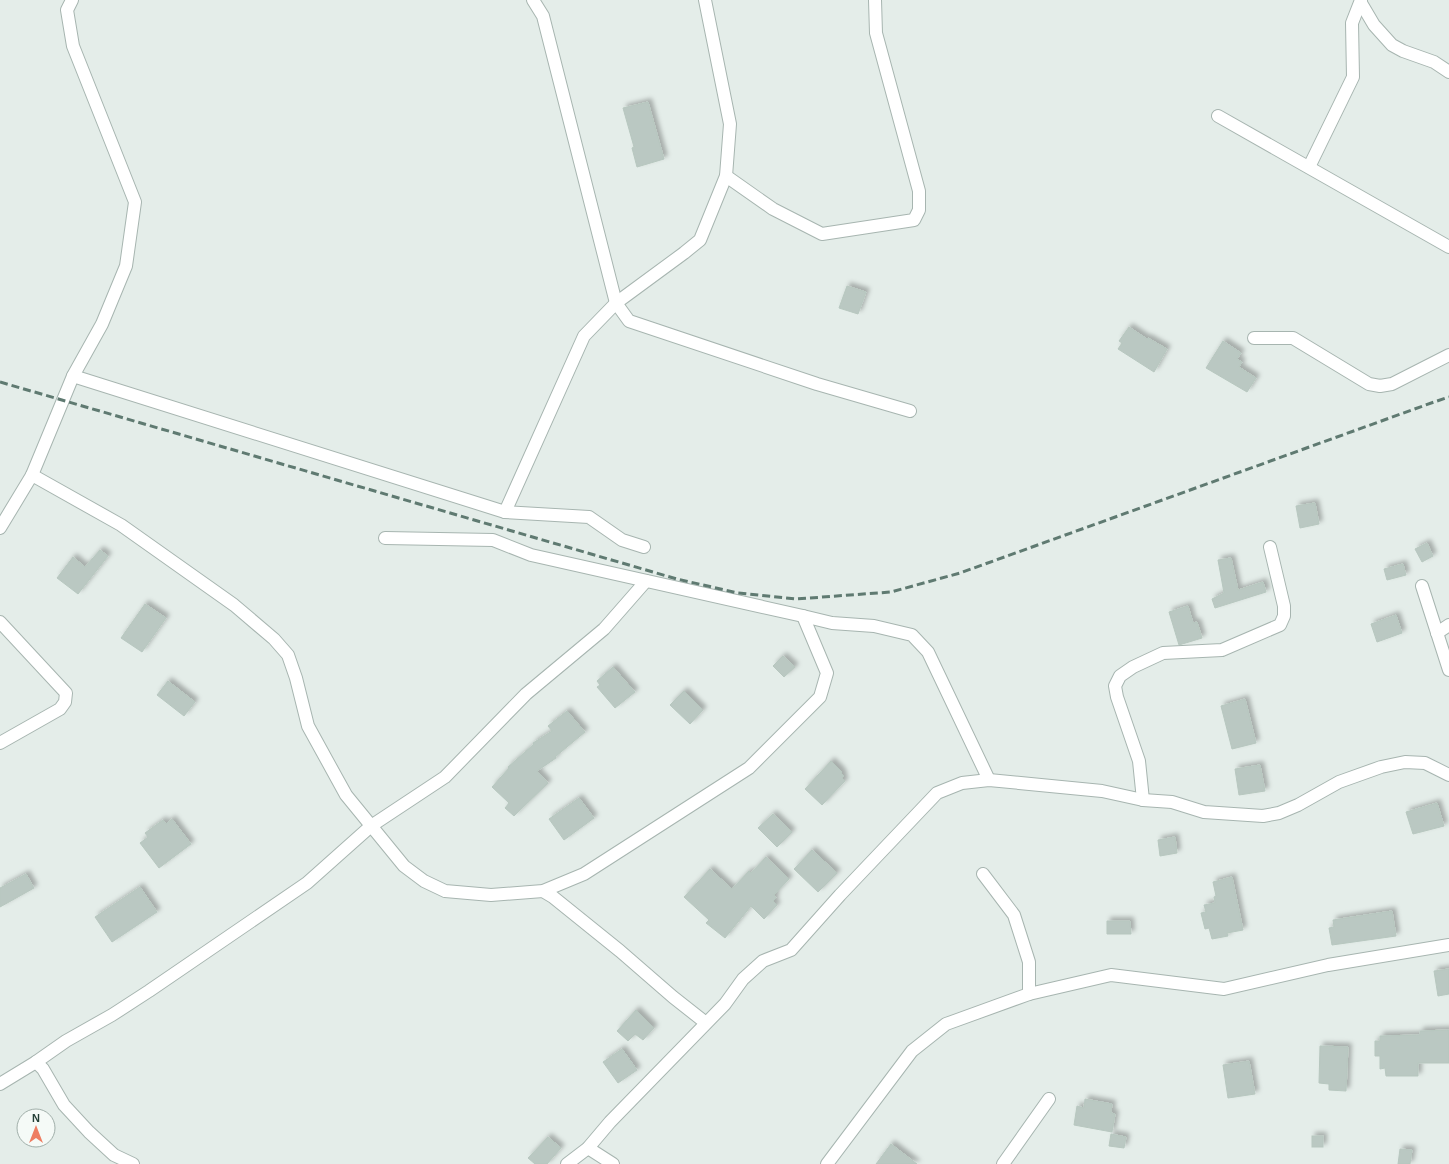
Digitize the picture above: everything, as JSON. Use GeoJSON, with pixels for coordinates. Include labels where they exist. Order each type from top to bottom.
{"type":"FeatureCollection","features":[{"type":"Feature","properties":{"kind":"street"},"geometry":{"type":"LineString","coordinates":[[0,528],[32,475],[73,376],[102,324],[126,266],[135,202],[73,46],[67,10],[72,0]]}},
{"type":"Feature","properties":{"kind":"street"},"geometry":{"type":"LineString","coordinates":[[533,0],[543,16],[616,303],[629,321],[817,384],[910,411]]}},
{"type":"Feature","properties":{"kind":"street"},"geometry":{"type":"LineString","coordinates":[[505,512],[584,336],[616,303],[700,240],[726,176],[730,124],[705,0]]}},
{"type":"Feature","properties":{"kind":"street"},"geometry":{"type":"LineString","coordinates":[[726,176],[773,209],[822,234],[914,220],[919,210],[919,191],[876,33],[875,0]]}},
{"type":"Feature","properties":{"kind":"street"},"geometry":{"type":"LineString","coordinates":[[1361,2],[1374,25],[1392,45],[1403,51],[1434,62],[1449,72]]}},
{"type":"Feature","properties":{"kind":"street"},"geometry":{"type":"LineString","coordinates":[[1309,167],[1353,78],[1352,23],[1361,2]]}},
{"type":"Feature","properties":{"kind":"street"},"geometry":{"type":"LineString","coordinates":[[1218,116],[1449,247]]}},
{"type":"Feature","properties":{"kind":"street"},"geometry":{"type":"LineString","coordinates":[[1254,338],[1293,338],[1369,384],[1380,386],[1392,384],[1449,355]]}},
{"type":"Feature","properties":{"kind":"street"},"geometry":{"type":"LineString","coordinates":[[73,376],[505,512],[589,517],[622,540],[644,547]]}},
{"type":"Feature","properties":{"kind":"street"},"geometry":{"type":"LineString","coordinates":[[32,475],[121,525],[234,605],[274,639],[288,655],[296,678],[308,726],[346,795],[404,866],[424,881],[446,891],[491,895],[543,891],[584,874],[749,768],[820,697],[826,673],[803,616]]}},
{"type":"Feature","properties":{"kind":"street"},"geometry":{"type":"LineString","coordinates":[[385,538],[492,540],[531,555],[832,623],[874,626],[912,635],[928,652],[989,780]]}},
{"type":"Feature","properties":{"kind":"street"},"geometry":{"type":"LineString","coordinates":[[1142,800],[1139,762],[1115,686],[1120,676],[1133,667],[1163,653],[1222,650],[1280,624],[1284,616],[1284,606],[1270,547]]}},
{"type":"Feature","properties":{"kind":"street"},"geometry":{"type":"LineString","coordinates":[[0,1084],[36,1062],[66,1041],[112,1015],[149,991],[307,884],[371,826],[446,777],[526,694],[604,629],[646,581]]}},
{"type":"Feature","properties":{"kind":"street"},"geometry":{"type":"LineString","coordinates":[[1422,586],[1449,670]]}},
{"type":"Feature","properties":{"kind":"street"},"geometry":{"type":"LineString","coordinates":[[0,622],[66,693],[65,702],[60,709],[0,743]]}},
{"type":"Feature","properties":{"kind":"street"},"geometry":{"type":"LineString","coordinates":[[1437,633],[1449,624]]}},
{"type":"Feature","properties":{"kind":"street"},"geometry":{"type":"LineString","coordinates":[[567,1164],[588,1148],[610,1122],[725,1004],[743,979],[763,961],[791,950],[840,895],[937,793],[962,783],[989,780],[1102,791],[1142,800],[1172,802],[1204,812],[1263,816],[1279,813],[1298,805],[1339,782],[1381,767],[1405,762],[1425,763],[1449,775]]}},
{"type":"Feature","properties":{"kind":"street"},"geometry":{"type":"LineString","coordinates":[[983,874],[1014,915],[1029,962],[1028,994]]}},
{"type":"Feature","properties":{"kind":"street"},"geometry":{"type":"LineString","coordinates":[[543,891],[553,897],[620,951],[673,998],[706,1023]]}},
{"type":"Feature","properties":{"kind":"street"},"geometry":{"type":"LineString","coordinates":[[826,1164],[912,1051],[946,1024],[1028,994],[1111,975],[1224,989],[1328,965],[1449,945]]}},
{"type":"Feature","properties":{"kind":"street"},"geometry":{"type":"LineString","coordinates":[[36,1062],[43,1069],[64,1105],[89,1132],[114,1154],[133,1164]]}},
{"type":"Feature","properties":{"kind":"street"},"geometry":{"type":"LineString","coordinates":[[1003,1164],[1049,1099]]}},
{"type":"Feature","properties":{"kind":"street"},"geometry":{"type":"LineString","coordinates":[[588,1148],[613,1164]]}},
{"type":"Feature","properties":{"kind":"building"},"geometry":{"type":"Polygon","coordinates":[[[648,102],[664,159],[637,167],[632,148],[634,147],[623,108],[648,102]]]}},
{"type":"Feature","properties":{"kind":"building"},"geometry":{"type":"Polygon","coordinates":[[[847,286],[866,292],[858,314],[839,308],[847,286]]]}},
{"type":"Feature","properties":{"kind":"building"},"geometry":{"type":"Polygon","coordinates":[[[1129,327],[1147,339],[1148,338],[1167,349],[1154,372],[1118,349],[1122,343],[1119,341],[1129,327]]]}},
{"type":"Feature","properties":{"kind":"building"},"geometry":{"type":"Polygon","coordinates":[[[1223,341],[1241,353],[1237,359],[1242,362],[1239,367],[1256,378],[1247,392],[1206,368],[1223,341]]]}},
{"type":"Feature","properties":{"kind":"building"},"geometry":{"type":"Polygon","coordinates":[[[1315,503],[1319,524],[1300,528],[1296,506],[1315,503]]]}},
{"type":"Feature","properties":{"kind":"building"},"geometry":{"type":"Polygon","coordinates":[[[1427,543],[1433,556],[1422,562],[1415,549],[1427,543]]]}},
{"type":"Feature","properties":{"kind":"building"},"geometry":{"type":"Polygon","coordinates":[[[100,550],[108,556],[78,594],[57,578],[73,557],[85,567],[100,550]]]}},
{"type":"Feature","properties":{"kind":"building"},"geometry":{"type":"Polygon","coordinates":[[[1231,558],[1238,590],[1263,582],[1266,592],[1215,608],[1212,599],[1224,593],[1218,560],[1231,558]]]}},
{"type":"Feature","properties":{"kind":"building"},"geometry":{"type":"Polygon","coordinates":[[[1403,564],[1406,575],[1387,580],[1384,569],[1403,564]]]}},
{"type":"Feature","properties":{"kind":"building"},"geometry":{"type":"Polygon","coordinates":[[[145,604],[166,618],[142,652],[121,638],[145,604]]]}},
{"type":"Feature","properties":{"kind":"building"},"geometry":{"type":"Polygon","coordinates":[[[1188,606],[1193,623],[1197,622],[1202,638],[1179,645],[1169,612],[1188,606]]]}},
{"type":"Feature","properties":{"kind":"building"},"geometry":{"type":"Polygon","coordinates":[[[1396,615],[1402,633],[1377,642],[1371,624],[1396,615]]]}},
{"type":"Feature","properties":{"kind":"building"},"geometry":{"type":"Polygon","coordinates":[[[783,656],[795,667],[784,677],[773,666],[783,656]]]}},
{"type":"Feature","properties":{"kind":"building"},"geometry":{"type":"Polygon","coordinates":[[[613,667],[635,692],[615,708],[597,687],[600,685],[597,681],[613,667]]]}},
{"type":"Feature","properties":{"kind":"building"},"geometry":{"type":"Polygon","coordinates":[[[168,681],[195,702],[184,716],[157,695],[168,681]]]}},
{"type":"Feature","properties":{"kind":"building"},"geometry":{"type":"Polygon","coordinates":[[[684,691],[703,710],[690,724],[670,705],[684,691]]]}},
{"type":"Feature","properties":{"kind":"building"},"geometry":{"type":"Polygon","coordinates":[[[1245,699],[1256,743],[1232,749],[1221,706],[1245,699]]]}},
{"type":"Feature","properties":{"kind":"building"},"geometry":{"type":"Polygon","coordinates":[[[567,711],[585,732],[555,757],[556,758],[537,771],[548,783],[514,816],[505,808],[509,803],[492,787],[509,768],[508,767],[534,744],[533,743],[552,731],[548,726],[567,711]]]}},
{"type":"Feature","properties":{"kind":"building"},"geometry":{"type":"Polygon","coordinates":[[[831,761],[842,772],[841,773],[844,776],[842,778],[845,781],[822,805],[805,789],[831,761]]]}},
{"type":"Feature","properties":{"kind":"building"},"geometry":{"type":"Polygon","coordinates":[[[1260,765],[1265,791],[1239,795],[1235,769],[1260,765]]]}},
{"type":"Feature","properties":{"kind":"building"},"geometry":{"type":"Polygon","coordinates":[[[579,798],[594,818],[564,840],[549,819],[579,798]]]}},
{"type":"Feature","properties":{"kind":"building"},"geometry":{"type":"Polygon","coordinates":[[[1437,803],[1444,826],[1413,834],[1406,812],[1437,803]]]}},
{"type":"Feature","properties":{"kind":"building"},"geometry":{"type":"Polygon","coordinates":[[[773,814],[792,832],[777,847],[758,828],[773,814]]]}},
{"type":"Feature","properties":{"kind":"building"},"geometry":{"type":"Polygon","coordinates":[[[172,819],[191,844],[159,868],[140,843],[148,837],[145,833],[163,820],[166,824],[172,819]]]}},
{"type":"Feature","properties":{"kind":"building"},"geometry":{"type":"Polygon","coordinates":[[[1175,837],[1177,853],[1160,856],[1158,840],[1175,837]]]}},
{"type":"Feature","properties":{"kind":"building"},"geometry":{"type":"Polygon","coordinates":[[[812,850],[837,873],[818,892],[794,869],[812,850]]]}},
{"type":"Feature","properties":{"kind":"building"},"geometry":{"type":"Polygon","coordinates":[[[766,857],[789,879],[774,895],[776,898],[773,901],[777,905],[764,919],[751,906],[725,938],[706,923],[709,920],[684,897],[710,869],[732,889],[749,871],[751,873],[766,857]]]}},
{"type":"Feature","properties":{"kind":"building"},"geometry":{"type":"Polygon","coordinates":[[[26,874],[34,888],[0,907],[0,888],[26,874]]]}},
{"type":"Feature","properties":{"kind":"building"},"geometry":{"type":"Polygon","coordinates":[[[1232,877],[1243,930],[1227,933],[1228,936],[1212,939],[1209,928],[1205,929],[1201,913],[1206,912],[1204,905],[1215,903],[1214,897],[1216,896],[1213,882],[1232,877]]]}},
{"type":"Feature","properties":{"kind":"building"},"geometry":{"type":"Polygon","coordinates":[[[140,887],[157,912],[112,942],[95,917],[140,887]]]}},
{"type":"Feature","properties":{"kind":"building"},"geometry":{"type":"Polygon","coordinates":[[[1392,911],[1396,936],[1332,945],[1329,928],[1334,927],[1333,920],[1392,911]]]}},
{"type":"Feature","properties":{"kind":"building"},"geometry":{"type":"Polygon","coordinates":[[[1107,921],[1130,921],[1131,934],[1107,934],[1107,921]]]}},
{"type":"Feature","properties":{"kind":"building"},"geometry":{"type":"Polygon","coordinates":[[[1449,969],[1449,994],[1438,996],[1434,971],[1449,969]]]}},
{"type":"Feature","properties":{"kind":"building"},"geometry":{"type":"Polygon","coordinates":[[[636,1010],[654,1028],[643,1040],[635,1034],[628,1041],[617,1031],[636,1010]]]}},
{"type":"Feature","properties":{"kind":"building"},"geometry":{"type":"Polygon","coordinates":[[[1449,1030],[1449,1063],[1418,1063],[1418,1076],[1386,1076],[1385,1068],[1380,1069],[1380,1056],[1375,1056],[1375,1041],[1380,1041],[1380,1036],[1420,1035],[1420,1031],[1449,1030]]]}},
{"type":"Feature","properties":{"kind":"building"},"geometry":{"type":"Polygon","coordinates":[[[1320,1046],[1348,1047],[1346,1091],[1329,1090],[1329,1084],[1319,1083],[1320,1046]]]}},
{"type":"Feature","properties":{"kind":"building"},"geometry":{"type":"Polygon","coordinates":[[[622,1049],[637,1070],[618,1083],[603,1062],[622,1049]]]}},
{"type":"Feature","properties":{"kind":"building"},"geometry":{"type":"Polygon","coordinates":[[[1249,1061],[1255,1094],[1228,1098],[1223,1065],[1249,1061]]]}},
{"type":"Feature","properties":{"kind":"building"},"geometry":{"type":"Polygon","coordinates":[[[1085,1099],[1112,1104],[1111,1113],[1115,1114],[1112,1132],[1074,1125],[1077,1106],[1084,1108],[1085,1099]]]}},
{"type":"Feature","properties":{"kind":"building"},"geometry":{"type":"Polygon","coordinates":[[[1111,1134],[1126,1137],[1124,1148],[1109,1146],[1111,1134]]]}},
{"type":"Feature","properties":{"kind":"building"},"geometry":{"type":"Polygon","coordinates":[[[1312,1136],[1323,1136],[1323,1147],[1312,1147],[1312,1136]]]}},
{"type":"Feature","properties":{"kind":"building"},"geometry":{"type":"Polygon","coordinates":[[[548,1137],[561,1148],[547,1164],[535,1164],[528,1158],[548,1137]]]}},
{"type":"Feature","properties":{"kind":"building"},"geometry":{"type":"Polygon","coordinates":[[[891,1144],[917,1164],[876,1164],[891,1144]]]}},
{"type":"Feature","properties":{"kind":"building"},"geometry":{"type":"Polygon","coordinates":[[[1400,1149],[1412,1150],[1410,1164],[1398,1164],[1400,1149]]]}},
{"type":"Feature","properties":{"kind":"railway"},"geometry":{"type":"LineString","coordinates":[[0,382],[677,579],[738,593],[796,599],[891,592],[960,573],[1449,397]]}}]}
